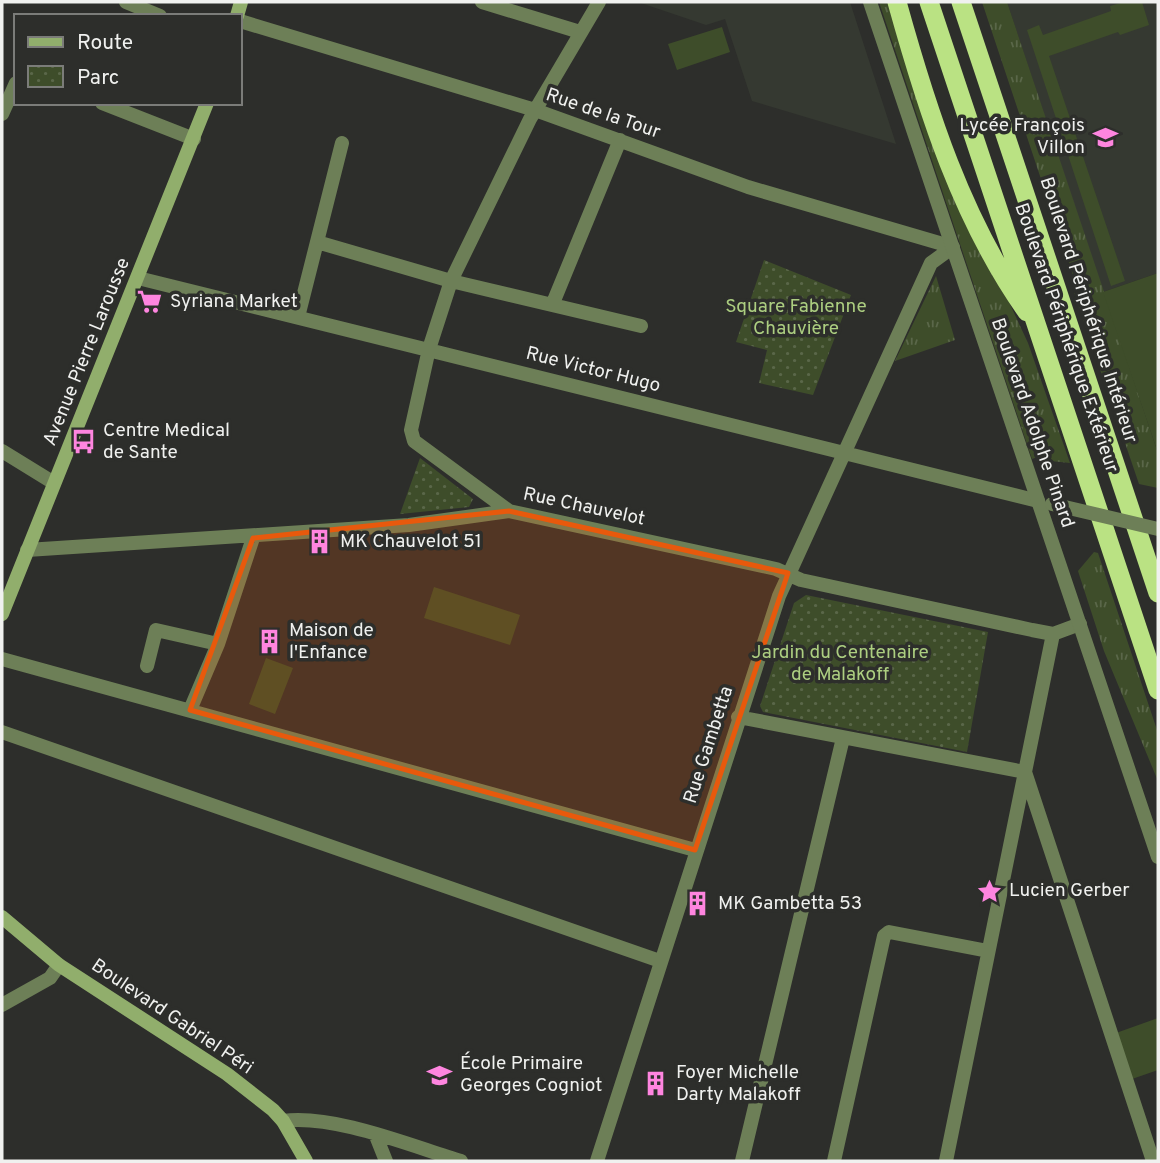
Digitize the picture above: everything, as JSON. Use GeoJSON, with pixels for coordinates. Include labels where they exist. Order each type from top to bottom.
{"type":"FeatureCollection","features":[{"type":"Feature","properties":{"kind":"highway"},"geometry":{"type":"LineString","coordinates":[[897,2],[936,129],[961,191],[1005,281],[1040,331]]}},
{"type":"Feature","properties":{"kind":"highway","name":"Boulevard Périphérique Extérieur"},"geometry":{"type":"LineString","coordinates":[[929,2],[1158,690]]}},
{"type":"Feature","properties":{"kind":"highway","name":"Boulevard Périphérique Intérieur"},"geometry":{"type":"LineString","coordinates":[[961,2],[1158,593]]}},
{"type":"Feature","properties":{"kind":"main road","name":"Avenue Pierre Larousse"},"geometry":{"type":"LineString","coordinates":[[2,614],[206,105]]}},
{"type":"Feature","properties":{"kind":"main road","name":"Boulevard Gabriel Péri"},"geometry":{"type":"LineString","coordinates":[[2,917],[59,965],[227,1074],[283,1121],[306,1161]]}},
{"type":"Feature","properties":{"kind":"street"},"geometry":{"type":"LineString","coordinates":[[126,2],[155,14]]}},
{"type":"Feature","properties":{"kind":"street"},"geometry":{"type":"LineString","coordinates":[[482,2],[580,32]]}},
{"type":"Feature","properties":{"kind":"street"},"geometry":{"type":"LineString","coordinates":[[509,511],[414,441],[411,429],[429,349],[451,281],[535,110],[599,2]]}},
{"type":"Feature","properties":{"kind":"street","name":"Boulevard Adolphe Pinard"},"geometry":{"type":"LineString","coordinates":[[870,2],[953,247],[1045,503],[1080,624],[1158,857]]}},
{"type":"Feature","properties":{"kind":"street","name":"Rue de la Tour"},"geometry":{"type":"LineString","coordinates":[[242,22],[535,110],[748,187],[953,247]]}},
{"type":"Feature","properties":{"kind":"street"},"geometry":{"type":"LineString","coordinates":[[2,114],[14,87]]}},
{"type":"Feature","properties":{"kind":"street"},"geometry":{"type":"LineString","coordinates":[[107,105],[194,139]]}},
{"type":"Feature","properties":{"kind":"street"},"geometry":{"type":"LineString","coordinates":[[553,303],[620,140]]}},
{"type":"Feature","properties":{"kind":"street"},"geometry":{"type":"LineString","coordinates":[[298,317],[342,143]]}},
{"type":"Feature","properties":{"kind":"street"},"geometry":{"type":"LineString","coordinates":[[317,242],[451,281],[641,326]]}},
{"type":"Feature","properties":{"kind":"street","name":"Rue Gambetta"},"geometry":{"type":"LineString","coordinates":[[597,1161],[738,717],[788,573],[931,263],[953,247]]}},
{"type":"Feature","properties":{"kind":"street","name":"Rue Victor Hugo"},"geometry":{"type":"LineString","coordinates":[[138,278],[1158,529]]}},
{"type":"Feature","properties":{"kind":"street"},"geometry":{"type":"LineString","coordinates":[[2,451],[54,483]]}},
{"type":"Feature","properties":{"kind":"street","name":"Rue Chauvelot"},"geometry":{"type":"LineString","coordinates":[[27,550],[253,538],[409,525],[509,511],[788,573],[802,580],[1053,634]]}},
{"type":"Feature","properties":{"kind":"street"},"geometry":{"type":"LineString","coordinates":[[190,709],[218,644],[253,538]]}},
{"type":"Feature","properties":{"kind":"street"},"geometry":{"type":"LineString","coordinates":[[946,1161],[1053,634],[1080,624]]}},
{"type":"Feature","properties":{"kind":"street"},"geometry":{"type":"LineString","coordinates":[[147,666],[156,630],[218,644]]}},
{"type":"Feature","properties":{"kind":"street"},"geometry":{"type":"LineString","coordinates":[[2,659],[695,850]]}},
{"type":"Feature","properties":{"kind":"street"},"geometry":{"type":"LineString","coordinates":[[738,717],[1026,772]]}},
{"type":"Feature","properties":{"kind":"street"},"geometry":{"type":"LineString","coordinates":[[2,732],[660,961]]}},
{"type":"Feature","properties":{"kind":"street"},"geometry":{"type":"LineString","coordinates":[[742,1161],[843,738]]}},
{"type":"Feature","properties":{"kind":"street"},"geometry":{"type":"LineString","coordinates":[[1026,772],[1153,1161]]}},
{"type":"Feature","properties":{"kind":"street"},"geometry":{"type":"LineString","coordinates":[[834,1161],[884,936],[889,932],[988,951]]}},
{"type":"Feature","properties":{"kind":"street"},"geometry":{"type":"LineString","coordinates":[[2,1004],[50,978],[59,965]]}},
{"type":"Feature","properties":{"kind":"street"},"geometry":{"type":"LineString","coordinates":[[283,1121],[309,1119],[461,1161]]}},
{"type":"Feature","properties":{"kind":"street"},"geometry":{"type":"LineString","coordinates":[[376,1136],[386,1161]]}},
{"type":"Feature","properties":{"kind":"highlighted area"},"geometry":{"type":"Polygon","coordinates":[[[509,511],[788,573],[695,850],[190,710],[253,538],[509,511]]]}},
{"type":"Feature","properties":{"kind":"shaded area"},"geometry":{"type":"Polygon","coordinates":[[[638,2],[850,2],[896,144],[752,101],[725,19],[706,25],[638,2]]]}},
{"type":"Feature","properties":{"kind":"shaded area","name":"Lycée François Villon"},"geometry":{"type":"Polygon","coordinates":[[[1007,2],[1158,2],[1158,273],[1103,292],[1007,2]]]}},
{"type":"Feature","properties":{"kind":"green space"},"geometry":{"type":"Polygon","coordinates":[[[879,2],[888,2],[996,274],[1028,343],[1070,463],[1041,460],[1040,456],[1032,459],[879,2]]]}},
{"type":"Feature","properties":{"kind":"green space"},"geometry":{"type":"Polygon","coordinates":[[[982,2],[1007,2],[1158,453],[1158,488],[1139,484],[1074,293],[1078,290],[982,2]]]}},
{"type":"Feature","properties":{"kind":"green space"},"geometry":{"type":"Polygon","coordinates":[[[1124,2],[1142,2],[1149,25],[1120,35],[1118,32],[1049,56],[1125,281],[1111,286],[1027,30],[1039,25],[1043,35],[1111,11],[1110,6],[1124,2]]]}},
{"type":"Feature","properties":{"kind":"green space"},"geometry":{"type":"Polygon","coordinates":[[[722,27],[730,52],[677,70],[668,44],[722,27]]]}},
{"type":"Feature","properties":{"kind":"green space","name":"Square Fabienne Chauvière"},"geometry":{"type":"Polygon","coordinates":[[[764,260],[851,295],[813,395],[759,383],[767,350],[736,342],[764,260]]]}},
{"type":"Feature","properties":{"kind":"green space"},"geometry":{"type":"Polygon","coordinates":[[[1158,273],[1158,453],[1103,292],[1158,273]]]}},
{"type":"Feature","properties":{"kind":"green space"},"geometry":{"type":"Polygon","coordinates":[[[936,276],[955,340],[895,361],[936,276]]]}},
{"type":"Feature","properties":{"kind":"green space"},"geometry":{"type":"Polygon","coordinates":[[[420,458],[473,499],[469,507],[400,514],[420,458]]]}},
{"type":"Feature","properties":{"kind":"green space"},"geometry":{"type":"Polygon","coordinates":[[[1094,552],[1098,553],[1158,733],[1158,781],[1104,651],[1078,571],[1094,552]]]}},
{"type":"Feature","properties":{"kind":"green space"},"geometry":{"type":"Polygon","coordinates":[[[434,587],[520,615],[510,645],[424,618],[434,587]]]}},
{"type":"Feature","properties":{"kind":"green space","name":"Jardin du Centenaire de Malakoff"},"geometry":{"type":"Polygon","coordinates":[[[806,595],[988,632],[967,752],[763,712],[760,706],[794,603],[806,595]]]}},
{"type":"Feature","properties":{"kind":"green space"},"geometry":{"type":"Polygon","coordinates":[[[266,658],[293,668],[275,714],[249,704],[266,658]]]}},
{"type":"Feature","properties":{"kind":"green space"},"geometry":{"type":"Polygon","coordinates":[[[1158,1018],[1158,1070],[1132,1079],[1116,1033],[1158,1018]]]}},
{"type":"Feature","properties":{"kind":"place","name":"Lycée François Villon"},"geometry":{"type":"Point","coordinates":[1105,137]}},
{"type":"Feature","properties":{"kind":"place","name":"Syriana Market"},"geometry":{"type":"Point","coordinates":[150,302]}},
{"type":"Feature","properties":{"kind":"place","name":"Centre Medical de Sante"},"geometry":{"type":"Point","coordinates":[83,442]}},
{"type":"Feature","properties":{"kind":"place","name":"MK Chauvelot 51"},"geometry":{"type":"Point","coordinates":[320,542]}},
{"type":"Feature","properties":{"kind":"place","name":"Maison de l'Enfance"},"geometry":{"type":"Point","coordinates":[269,642]}},
{"type":"Feature","properties":{"kind":"place","name":"Lucien Gerber"},"geometry":{"type":"Point","coordinates":[989,891]}},
{"type":"Feature","properties":{"kind":"place","name":"MK Gambetta 53"},"geometry":{"type":"Point","coordinates":[698,904]}},
{"type":"Feature","properties":{"kind":"place","name":"École Primaire Georges Cogniot"},"geometry":{"type":"Point","coordinates":[440,1075]}},
{"type":"Feature","properties":{"kind":"place","name":"Foyer Michelle Darty Malakoff"},"geometry":{"type":"Point","coordinates":[656,1084]}}]}
